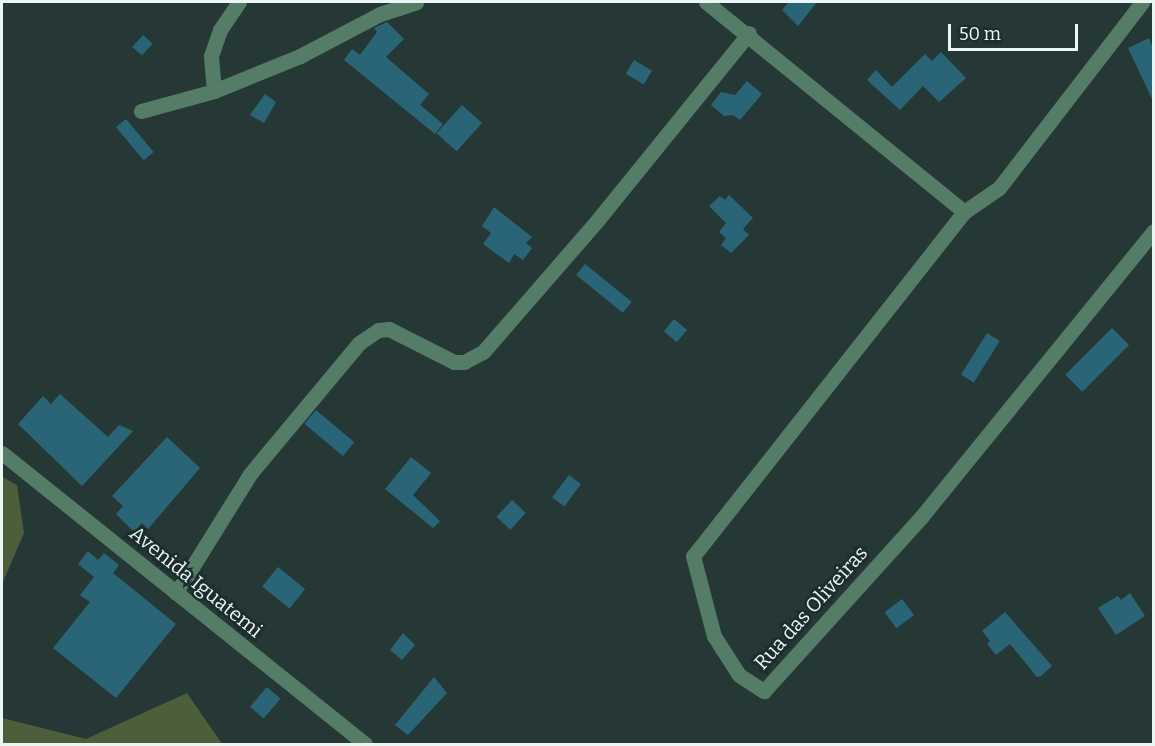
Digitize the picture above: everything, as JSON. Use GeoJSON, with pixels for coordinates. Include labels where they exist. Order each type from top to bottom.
{"type":"FeatureCollection","features":[{"type":"Feature","properties":{"kind":"street"},"geometry":{"type":"LineString","coordinates":[[214,91],[211,56],[220,30],[239,2]]}},
{"type":"Feature","properties":{"kind":"street"},"geometry":{"type":"LineString","coordinates":[[141,111],[214,91],[300,56],[380,14],[416,2]]}},
{"type":"Feature","properties":{"kind":"street"},"geometry":{"type":"LineString","coordinates":[[706,2],[749,33],[964,212],[999,188],[1142,2]]}},
{"type":"Feature","properties":{"kind":"street"},"geometry":{"type":"LineString","coordinates":[[176,593],[245,481],[359,343],[369,334],[389,329],[454,362],[464,362],[483,352],[596,222],[749,33]]}},
{"type":"Feature","properties":{"kind":"street","name":"Rua das Oliveiras"},"geometry":{"type":"LineString","coordinates":[[964,212],[693,555],[714,636],[739,675],[764,691],[922,516],[1154,231]]}},
{"type":"Feature","properties":{"kind":"street","name":"Avenida Iguatemi"},"geometry":{"type":"LineString","coordinates":[[2,453],[365,744]]}},
{"type":"Feature","properties":{"kind":"green space"},"geometry":{"type":"Polygon","coordinates":[[[2,477],[17,485],[24,533],[2,584],[2,477]]]}},
{"type":"Feature","properties":{"kind":"green space"},"geometry":{"type":"Polygon","coordinates":[[[187,693],[222,744],[2,744],[2,718],[86,739],[187,693]]]}},
{"type":"Feature","properties":{"kind":"building"},"geometry":{"type":"Polygon","coordinates":[[[789,2],[817,2],[798,26],[782,10],[789,2]]]}},
{"type":"Feature","properties":{"kind":"building"},"geometry":{"type":"Polygon","coordinates":[[[387,22],[404,39],[386,57],[429,94],[420,105],[443,124],[435,134],[344,60],[352,49],[360,55],[377,32],[374,28],[387,22]]]}},
{"type":"Feature","properties":{"kind":"building"},"geometry":{"type":"Polygon","coordinates":[[[143,35],[153,44],[142,56],[132,47],[143,35]]]}},
{"type":"Feature","properties":{"kind":"building"},"geometry":{"type":"Polygon","coordinates":[[[1149,38],[1154,51],[1154,103],[1128,48],[1149,38]]]}},
{"type":"Feature","properties":{"kind":"building"},"geometry":{"type":"Polygon","coordinates":[[[941,52],[966,78],[939,102],[923,86],[900,110],[867,80],[876,70],[892,87],[925,54],[932,61],[941,52]]]}},
{"type":"Feature","properties":{"kind":"building"},"geometry":{"type":"Polygon","coordinates":[[[634,60],[652,71],[644,85],[626,74],[634,60]]]}},
{"type":"Feature","properties":{"kind":"building"},"geometry":{"type":"Polygon","coordinates":[[[747,81],[762,94],[740,120],[733,115],[724,116],[711,105],[721,92],[735,95],[747,81]]]}},
{"type":"Feature","properties":{"kind":"building"},"geometry":{"type":"Polygon","coordinates":[[[265,94],[276,102],[264,123],[250,115],[265,94]]]}},
{"type":"Feature","properties":{"kind":"building"},"geometry":{"type":"Polygon","coordinates":[[[462,105],[482,123],[457,151],[437,133],[462,105]]]}},
{"type":"Feature","properties":{"kind":"building"},"geometry":{"type":"Polygon","coordinates":[[[126,119],[154,152],[144,160],[116,127],[126,119]]]}},
{"type":"Feature","properties":{"kind":"building"},"geometry":{"type":"Polygon","coordinates":[[[729,195],[753,218],[743,229],[749,235],[731,253],[721,245],[726,238],[719,232],[726,223],[709,206],[720,196],[725,200],[729,195]]]}},
{"type":"Feature","properties":{"kind":"building"},"geometry":{"type":"Polygon","coordinates":[[[494,207],[532,237],[526,243],[532,248],[523,260],[514,254],[509,263],[483,244],[491,233],[482,226],[494,207]]]}},
{"type":"Feature","properties":{"kind":"building"},"geometry":{"type":"Polygon","coordinates":[[[585,264],[632,302],[623,313],[576,275],[585,264]]]}},
{"type":"Feature","properties":{"kind":"building"},"geometry":{"type":"Polygon","coordinates":[[[674,319],[687,330],[677,342],[664,331],[674,319]]]}},
{"type":"Feature","properties":{"kind":"building"},"geometry":{"type":"Polygon","coordinates":[[[1112,328],[1129,345],[1082,392],[1065,375],[1112,328]]]}},
{"type":"Feature","properties":{"kind":"building"},"geometry":{"type":"Polygon","coordinates":[[[987,333],[1000,341],[974,383],[961,375],[987,333]]]}},
{"type":"Feature","properties":{"kind":"building"},"geometry":{"type":"Polygon","coordinates":[[[60,394],[108,437],[119,425],[133,431],[82,486],[18,424],[43,396],[51,404],[60,394]]]}},
{"type":"Feature","properties":{"kind":"building"},"geometry":{"type":"Polygon","coordinates":[[[316,410],[354,442],[343,456],[304,424],[316,410]]]}},
{"type":"Feature","properties":{"kind":"building"},"geometry":{"type":"Polygon","coordinates":[[[167,437],[200,468],[148,529],[142,523],[134,532],[116,514],[123,506],[112,496],[167,437]]]}},
{"type":"Feature","properties":{"kind":"building"},"geometry":{"type":"Polygon","coordinates":[[[411,457],[431,473],[413,495],[440,521],[433,528],[385,489],[411,457]]]}},
{"type":"Feature","properties":{"kind":"building"},"geometry":{"type":"Polygon","coordinates":[[[569,475],[581,484],[564,506],[552,497],[569,475]]]}},
{"type":"Feature","properties":{"kind":"building"},"geometry":{"type":"Polygon","coordinates":[[[512,500],[526,513],[510,530],[496,517],[512,500]]]}},
{"type":"Feature","properties":{"kind":"building"},"geometry":{"type":"Polygon","coordinates":[[[88,551],[98,560],[104,553],[119,565],[113,573],[176,624],[116,698],[53,648],[90,602],[80,595],[94,577],[78,564],[88,551]]]}},
{"type":"Feature","properties":{"kind":"building"},"geometry":{"type":"Polygon","coordinates":[[[278,567],[305,589],[289,608],[262,586],[278,567]]]}},
{"type":"Feature","properties":{"kind":"building"},"geometry":{"type":"Polygon","coordinates":[[[1130,593],[1145,616],[1116,635],[1098,608],[1118,596],[1121,600],[1130,593]]]}},
{"type":"Feature","properties":{"kind":"building"},"geometry":{"type":"Polygon","coordinates":[[[902,599],[914,615],[896,628],[884,612],[902,599]]]}},
{"type":"Feature","properties":{"kind":"building"},"geometry":{"type":"Polygon","coordinates":[[[1005,612],[1052,666],[1041,676],[1037,677],[1010,644],[996,655],[987,644],[990,641],[982,631],[1005,612]]]}},
{"type":"Feature","properties":{"kind":"building"},"geometry":{"type":"Polygon","coordinates":[[[403,633],[415,645],[402,660],[390,650],[403,633]]]}},
{"type":"Feature","properties":{"kind":"building"},"geometry":{"type":"Polygon","coordinates":[[[434,677],[447,693],[408,735],[395,725],[434,677]]]}},
{"type":"Feature","properties":{"kind":"building"},"geometry":{"type":"Polygon","coordinates":[[[267,687],[281,699],[264,718],[250,707],[267,687]]]}}]}
